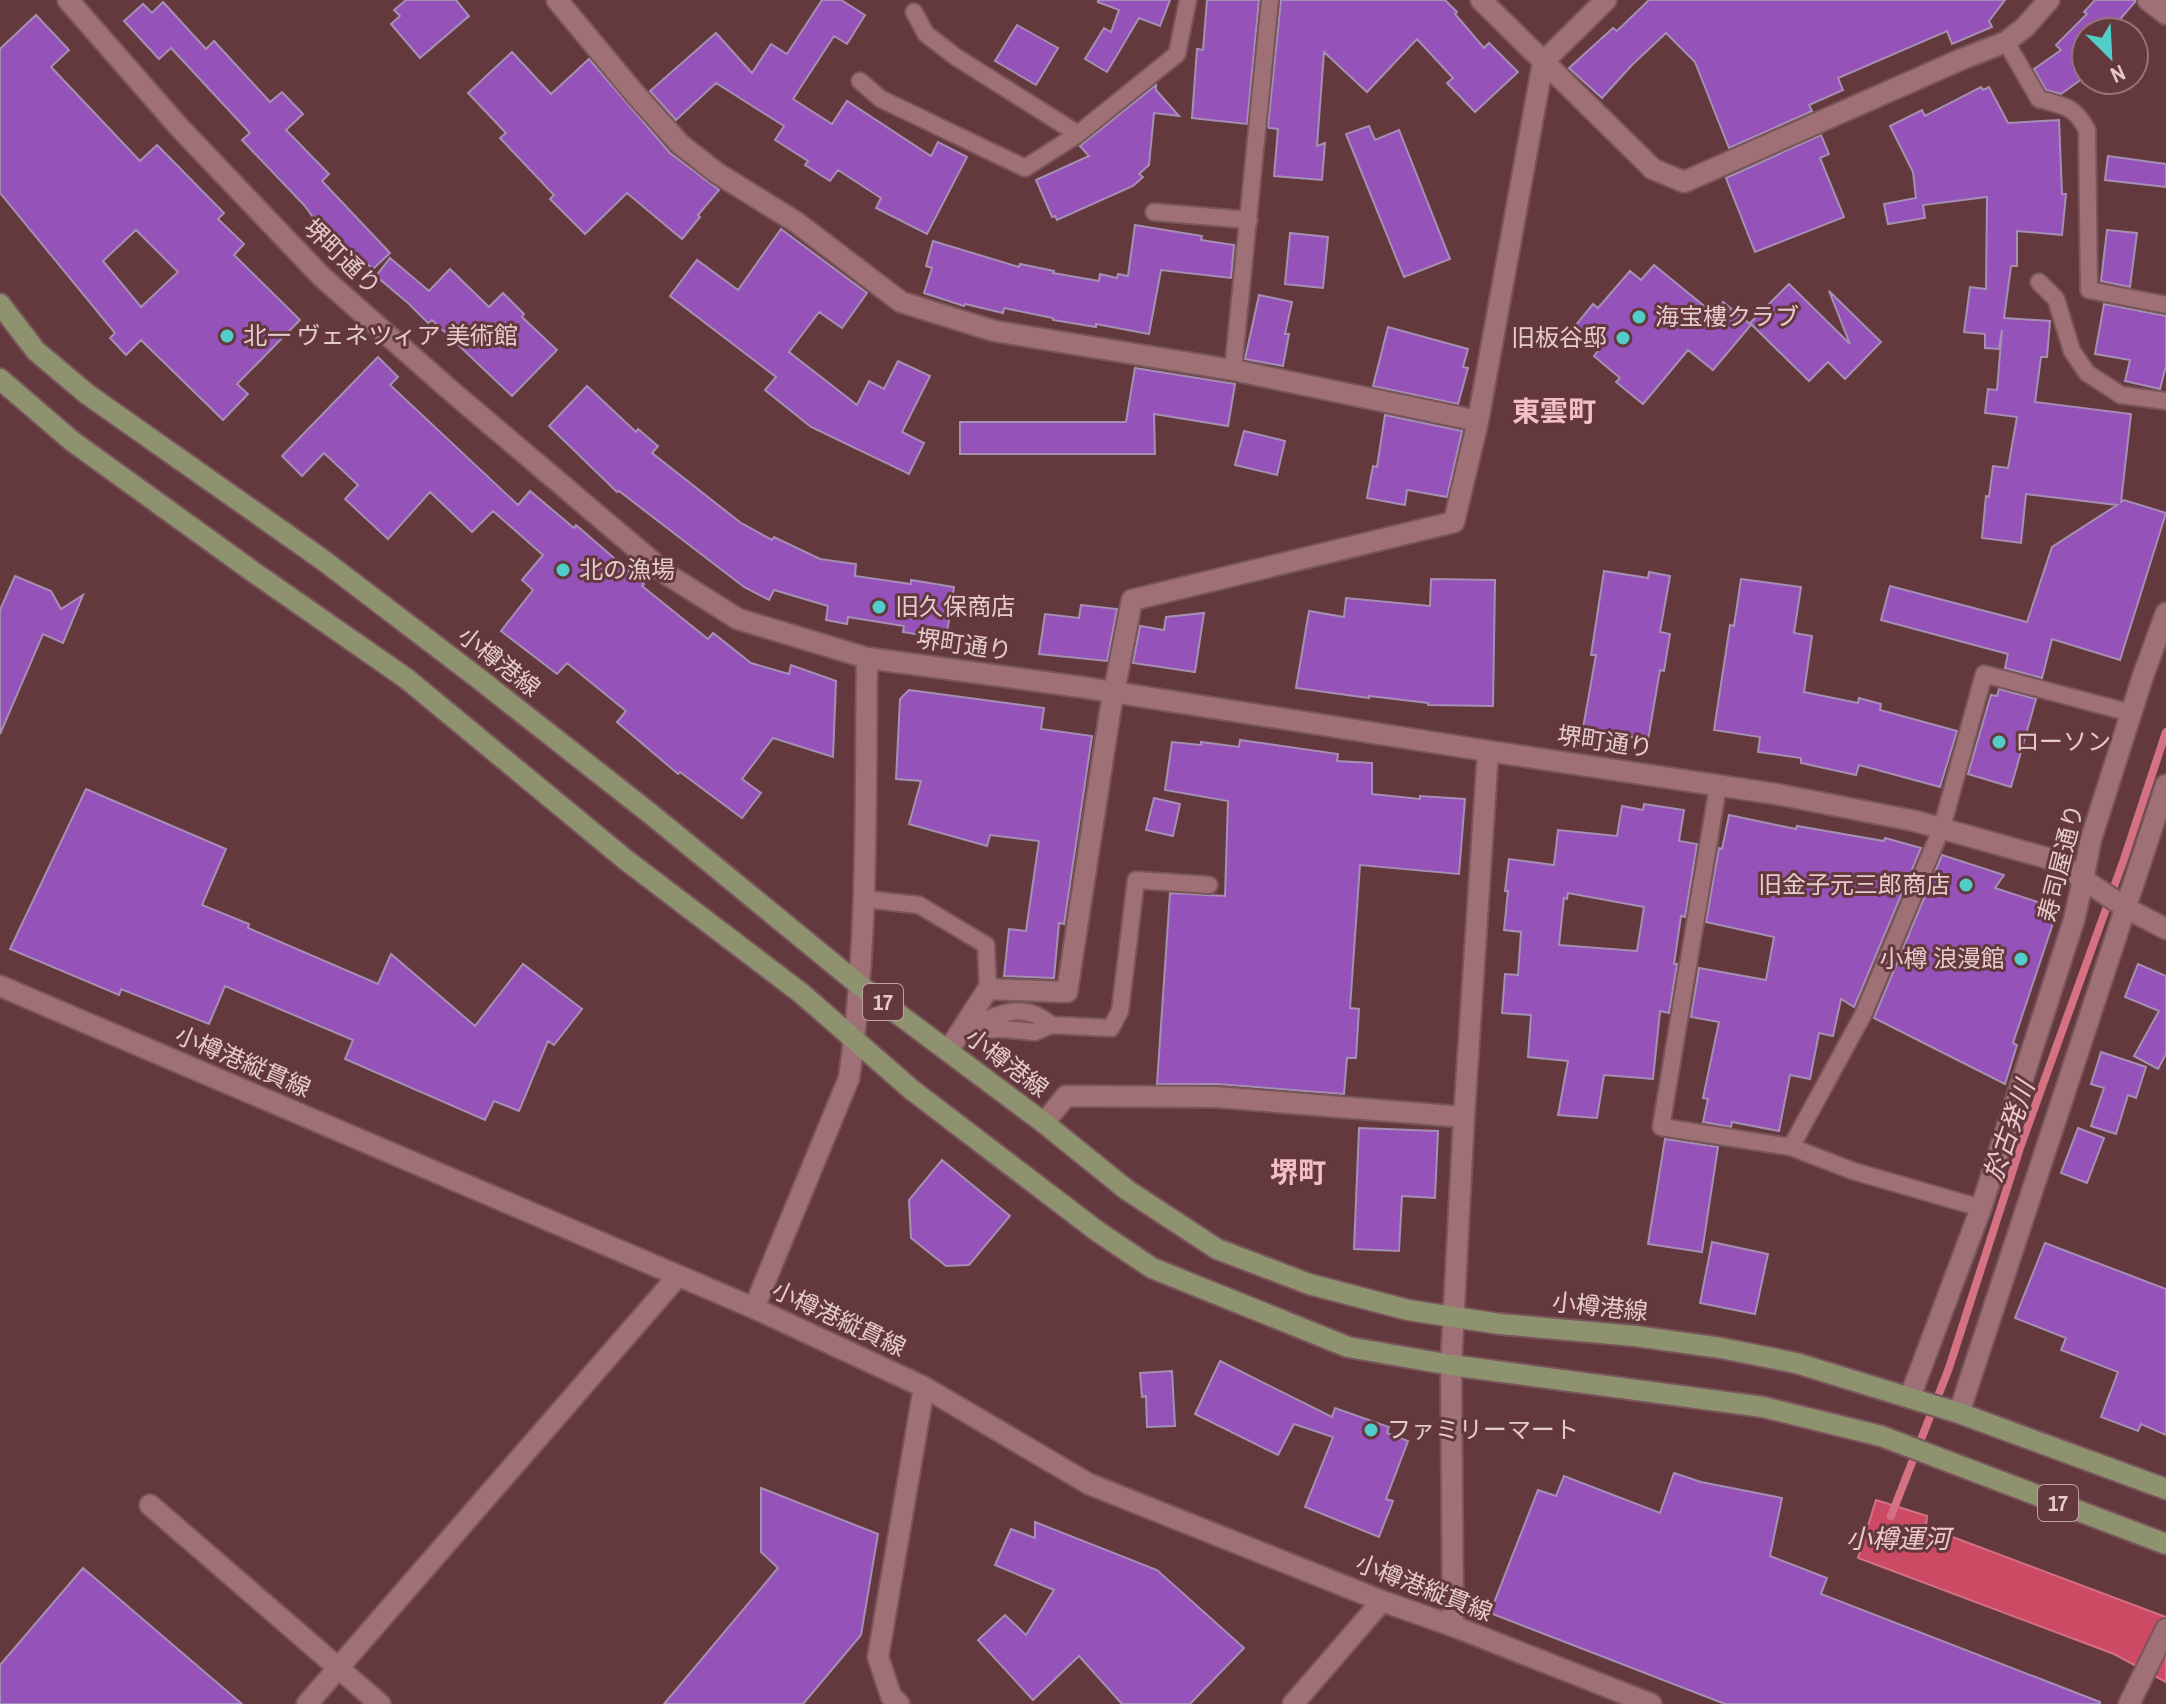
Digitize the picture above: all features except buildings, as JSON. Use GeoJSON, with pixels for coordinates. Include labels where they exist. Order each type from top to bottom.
{"type":"FeatureCollection","features":[{"type":"Feature","properties":{"kind":"main road","name":"小樽港線"},"geometry":{"type":"LineString","coordinates":[[0,304],[36,351],[87,394],[323,560],[652,815],[858,984],[1044,1123],[1127,1190],[1217,1249],[1309,1284],[1408,1310],[1635,1336],[1796,1363],[1959,1413],[2166,1489]]}},
{"type":"Feature","properties":{"kind":"main road","name":"17"},"geometry":{"type":"LineString","coordinates":[[0,379],[72,441],[407,679],[626,860],[801,993],[912,1090],[1097,1231],[1152,1268],[1348,1347],[1451,1365],[1763,1407],[1881,1436],[2166,1544]]}},
{"type":"Feature","properties":{"kind":"street","name":"堺町通り"},"geometry":{"type":"LineString","coordinates":[[68,0],[179,127],[322,277],[668,575],[738,619],[867,658],[1114,692],[1841,805],[1942,827],[2047,858],[2126,908],[2166,929]]}},
{"type":"Feature","properties":{"kind":"street"},"geometry":{"type":"LineString","coordinates":[[557,0],[680,144],[717,173],[796,222],[901,302],[994,331],[1233,370],[1478,421]]}},
{"type":"Feature","properties":{"kind":"street"},"geometry":{"type":"LineString","coordinates":[[1481,0],[1653,169],[1684,182],[2006,42],[2025,27],[2049,0]]}},
{"type":"Feature","properties":{"kind":"street"},"geometry":{"type":"LineString","coordinates":[[948,1051],[988,989],[1067,992],[1114,692],[1132,600],[1454,522],[1478,421],[1543,62],[1606,0]]}},
{"type":"Feature","properties":{"kind":"street"},"geometry":{"type":"LineString","coordinates":[[2148,0],[2166,14]]}},
{"type":"Feature","properties":{"kind":"street","name":"寿司屋通り"},"geometry":{"type":"LineString","coordinates":[[1910,1397],[1981,1208],[2074,920],[2092,886],[2091,839],[2166,613]]}},
{"type":"Feature","properties":{"kind":"street"},"geometry":{"type":"LineString","coordinates":[[754,1308],[849,1078],[864,899],[867,658]]}},
{"type":"Feature","properties":{"kind":"street"},"geometry":{"type":"LineString","coordinates":[[1453,1626],[1451,1365],[1488,751]]}},
{"type":"Feature","properties":{"kind":"street"},"geometry":{"type":"LineString","coordinates":[[1959,1413],[2166,785]]}},
{"type":"Feature","properties":{"kind":"street","name":"小樽港縦貫線"},"geometry":{"type":"LineString","coordinates":[[0,986],[754,1308],[924,1387],[1089,1484],[1651,1704]]}},
{"type":"Feature","properties":{"kind":"street"},"geometry":{"type":"LineString","coordinates":[[1044,1123],[1066,1096],[1216,1097],[1464,1117]]}},
{"type":"Feature","properties":{"kind":"street"},"geometry":{"type":"LineString","coordinates":[[307,1704],[678,1276]]}},
{"type":"Feature","properties":{"kind":"street"},"geometry":{"type":"LineString","coordinates":[[899,1704],[891,1696],[878,1657],[924,1387]]}},
{"type":"Feature","properties":{"kind":"street"},"geometry":{"type":"LineString","coordinates":[[150,1505],[380,1704]]}},
{"type":"Feature","properties":{"kind":"street"},"geometry":{"type":"LineString","coordinates":[[1293,1704],[1382,1601]]}},
{"type":"Feature","properties":{"kind":"street"},"geometry":{"type":"LineString","coordinates":[[2129,1704],[2166,1629]]}},
{"type":"Feature","properties":{"kind":"lane"},"geometry":{"type":"LineString","coordinates":[[860,81],[881,99],[1025,168],[1078,134],[1177,54],[1188,0]]}},
{"type":"Feature","properties":{"kind":"lane"},"geometry":{"type":"LineString","coordinates":[[1233,370],[1270,0]]}},
{"type":"Feature","properties":{"kind":"lane"},"geometry":{"type":"LineString","coordinates":[[914,12],[926,34],[956,57],[1078,134]]}},
{"type":"Feature","properties":{"kind":"lane"},"geometry":{"type":"LineString","coordinates":[[2006,42],[2039,99],[2071,109],[2080,115],[2087,130],[2089,290],[2166,305]]}},
{"type":"Feature","properties":{"kind":"lane"},"geometry":{"type":"LineString","coordinates":[[1154,212],[1249,220]]}},
{"type":"Feature","properties":{"kind":"lane"},"geometry":{"type":"LineString","coordinates":[[2039,282],[2056,299],[2072,351],[2087,373],[2121,395],[2166,401]]}},
{"type":"Feature","properties":{"kind":"lane"},"geometry":{"type":"LineString","coordinates":[[1791,1147],[1863,1015],[1942,827],[1984,674],[2131,713]]}},
{"type":"Feature","properties":{"kind":"lane"},"geometry":{"type":"LineString","coordinates":[[1718,786],[1661,1127],[1791,1147],[1853,1171],[1981,1208]]}},
{"type":"Feature","properties":{"kind":"lane"},"geometry":{"type":"LineString","coordinates":[[963,1030],[1005,1011],[1038,1013],[1051,1025],[1111,1028],[1120,1011],[1136,880],[1209,885]]}},
{"type":"Feature","properties":{"kind":"lane"},"geometry":{"type":"LineString","coordinates":[[864,899],[919,905],[986,945],[988,989]]}},
{"type":"Feature","properties":{"kind":"water","name":"小樽運河"},"geometry":{"type":"Polygon","coordinates":[[[1876,1500],[1927,1516],[1926,1527],[2166,1617],[2166,1682],[2114,1654],[1858,1558],[1876,1500]]]}},
{"type":"Feature","properties":{"kind":"waterway","name":"於古発川"},"geometry":{"type":"LineString","coordinates":[[1891,1516],[1949,1368],[2020,1148],[2124,859],[2166,732]]}},
{"type":"Feature","properties":{"kind":"place","name":"海宝樓クラブ"},"geometry":{"type":"Point","coordinates":[1639,317]}},
{"type":"Feature","properties":{"kind":"place","name":"北一 ヴェネツィア 美術館"},"geometry":{"type":"Point","coordinates":[227,336]}},
{"type":"Feature","properties":{"kind":"place","name":"旧板谷邸"},"geometry":{"type":"Point","coordinates":[1623,338]}},
{"type":"Feature","properties":{"kind":"place","name":"北の漁場"},"geometry":{"type":"Point","coordinates":[563,570]}},
{"type":"Feature","properties":{"kind":"place","name":"旧久保商店"},"geometry":{"type":"Point","coordinates":[879,607]}},
{"type":"Feature","properties":{"kind":"place","name":"ローソン"},"geometry":{"type":"Point","coordinates":[1999,742]}},
{"type":"Feature","properties":{"kind":"place","name":"旧金子元三郎商店"},"geometry":{"type":"Point","coordinates":[1966,885]}},
{"type":"Feature","properties":{"kind":"place","name":"小樽 浪漫館"},"geometry":{"type":"Point","coordinates":[2021,959]}},
{"type":"Feature","properties":{"kind":"place","name":"ファミリーマート"},"geometry":{"type":"Point","coordinates":[1371,1430]}},
{"type":"Feature","properties":{"kind":"district","name":"東雲町"},"geometry":{"type":"Point","coordinates":[1554,411]}},
{"type":"Feature","properties":{"kind":"district","name":"堺町"},"geometry":{"type":"Point","coordinates":[1298,1172]}}]}
